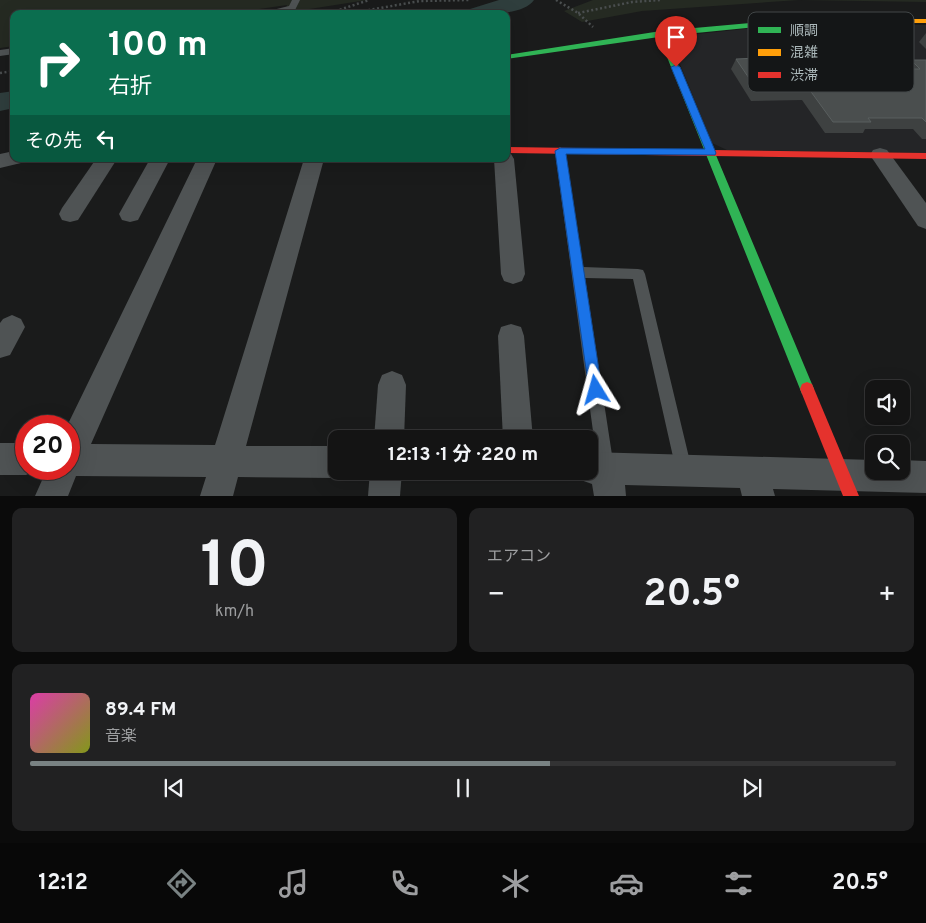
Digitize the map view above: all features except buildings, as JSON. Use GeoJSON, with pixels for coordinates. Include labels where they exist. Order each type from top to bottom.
{"type":"FeatureCollection","features":[{"type":"Feature","properties":{"kind":"street"},"geometry":{"type":"LineString","coordinates":[[510,56],[661,33],[748,25]]}},
{"type":"Feature","properties":{"kind":"street"},"geometry":{"type":"LineString","coordinates":[[661,33],[847,485]]}},
{"type":"Feature","properties":{"kind":"street"},"geometry":{"type":"LineString","coordinates":[[510,150],[926,156]]}},
{"type":"Feature","properties":{"kind":"street"},"geometry":{"type":"LineString","coordinates":[[880,155],[926,220]]}},
{"type":"Feature","properties":{"kind":"street"},"geometry":{"type":"LineString","coordinates":[[70,214],[105,162]]}},
{"type":"Feature","properties":{"kind":"street"},"geometry":{"type":"LineString","coordinates":[[130,214],[158,162]]}},
{"type":"Feature","properties":{"kind":"street"},"geometry":{"type":"LineString","coordinates":[[80,434],[206,162]]}},
{"type":"Feature","properties":{"kind":"street"},"geometry":{"type":"LineString","coordinates":[[216,496],[313,162]]}},
{"type":"Feature","properties":{"kind":"street"},"geometry":{"type":"LineString","coordinates":[[504,162],[513,274]]}},
{"type":"Feature","properties":{"kind":"street"},"geometry":{"type":"LineString","coordinates":[[511,336],[517,430]]}},
{"type":"Feature","properties":{"kind":"street"},"geometry":{"type":"LineString","coordinates":[[390,430],[392,385]]}},
{"type":"Feature","properties":{"kind":"street"},"geometry":{"type":"LineString","coordinates":[[80,458],[328,462]]}},
{"type":"Feature","properties":{"kind":"street"},"geometry":{"type":"LineString","coordinates":[[0,459],[15,459]]}},
{"type":"Feature","properties":{"kind":"street"},"geometry":{"type":"LineString","coordinates":[[602,477],[684,470],[755,483],[847,485],[926,476]]}},
{"type":"Feature","properties":{"kind":"street"},"geometry":{"type":"LineString","coordinates":[[51,496],[58,480]]}},
{"type":"Feature","properties":{"kind":"street"},"geometry":{"type":"LineString","coordinates":[[384,496],[385,480]]}},
{"type":"Feature","properties":{"kind":"lane"},"geometry":{"type":"LineString","coordinates":[[281,10],[292,8],[296,0]]}},
{"type":"Feature","properties":{"kind":"lane"},"geometry":{"type":"LineString","coordinates":[[560,151],[579,272],[602,477]]}},
{"type":"Feature","properties":{"kind":"lane"},"geometry":{"type":"LineString","coordinates":[[579,272],[638,274],[684,470]]}},
{"type":"Feature","properties":{"kind":"path"},"geometry":{"type":"LineString","coordinates":[[339,10],[369,0]]}},
{"type":"Feature","properties":{"kind":"path"},"geometry":{"type":"LineString","coordinates":[[369,10],[420,1],[469,0]]}},
{"type":"Feature","properties":{"kind":"path"},"geometry":{"type":"LineString","coordinates":[[556,0],[578,13],[595,29]]}},
{"type":"Feature","properties":{"kind":"path"},"geometry":{"type":"LineString","coordinates":[[578,13],[632,2],[660,0]]}},
{"type":"Feature","properties":{"kind":"shaded area"},"geometry":{"type":"Polygon","coordinates":[[[0,0],[367,0],[303,10],[285,10],[287,5],[252,10],[10,10],[10,47],[0,48],[0,0]]]}},
{"type":"Feature","properties":{"kind":"shaded area"},"geometry":{"type":"Polygon","coordinates":[[[593,0],[799,0],[642,11],[582,22],[564,11],[593,0]]]}},
{"type":"Feature","properties":{"kind":"shaded area"},"geometry":{"type":"Polygon","coordinates":[[[799,0],[926,0],[926,2],[799,0]]]}},
{"type":"Feature","properties":{"kind":"shaded area"},"geometry":{"type":"Polygon","coordinates":[[[914,25],[926,25],[926,153],[727,150],[712,143],[669,37],[748,29],[748,92],[914,92],[914,25]]]}},
{"type":"Feature","properties":{"kind":"waterway"},"geometry":{"type":"LineString","coordinates":[[491,10],[523,0]]}},
{"type":"Feature","properties":{"kind":"waterway"},"geometry":{"type":"LineString","coordinates":[[0,102],[10,100]]}},
{"type":"Feature","properties":{"kind":"traffic: fast"},"geometry":{"type":"LineString","coordinates":[[510,56],[682,31],[748,25]]}},
{"type":"Feature","properties":{"kind":"traffic: fast"},"geometry":{"type":"LineString","coordinates":[[661,33],[807,389]]}},
{"type":"Feature","properties":{"kind":"traffic: slow"},"geometry":{"type":"LineString","coordinates":[[914,21],[926,21]]}},
{"type":"Feature","properties":{"kind":"traffic: jam"},"geometry":{"type":"LineString","coordinates":[[510,150],[926,156]]}},
{"type":"Feature","properties":{"kind":"traffic: jam"},"geometry":{"type":"LineString","coordinates":[[807,389],[851,496]]}},
{"type":"Feature","properties":{"kind":"route"},"geometry":{"type":"LineString","coordinates":[[596,390],[560,151],[711,153],[676,67]]}}]}
